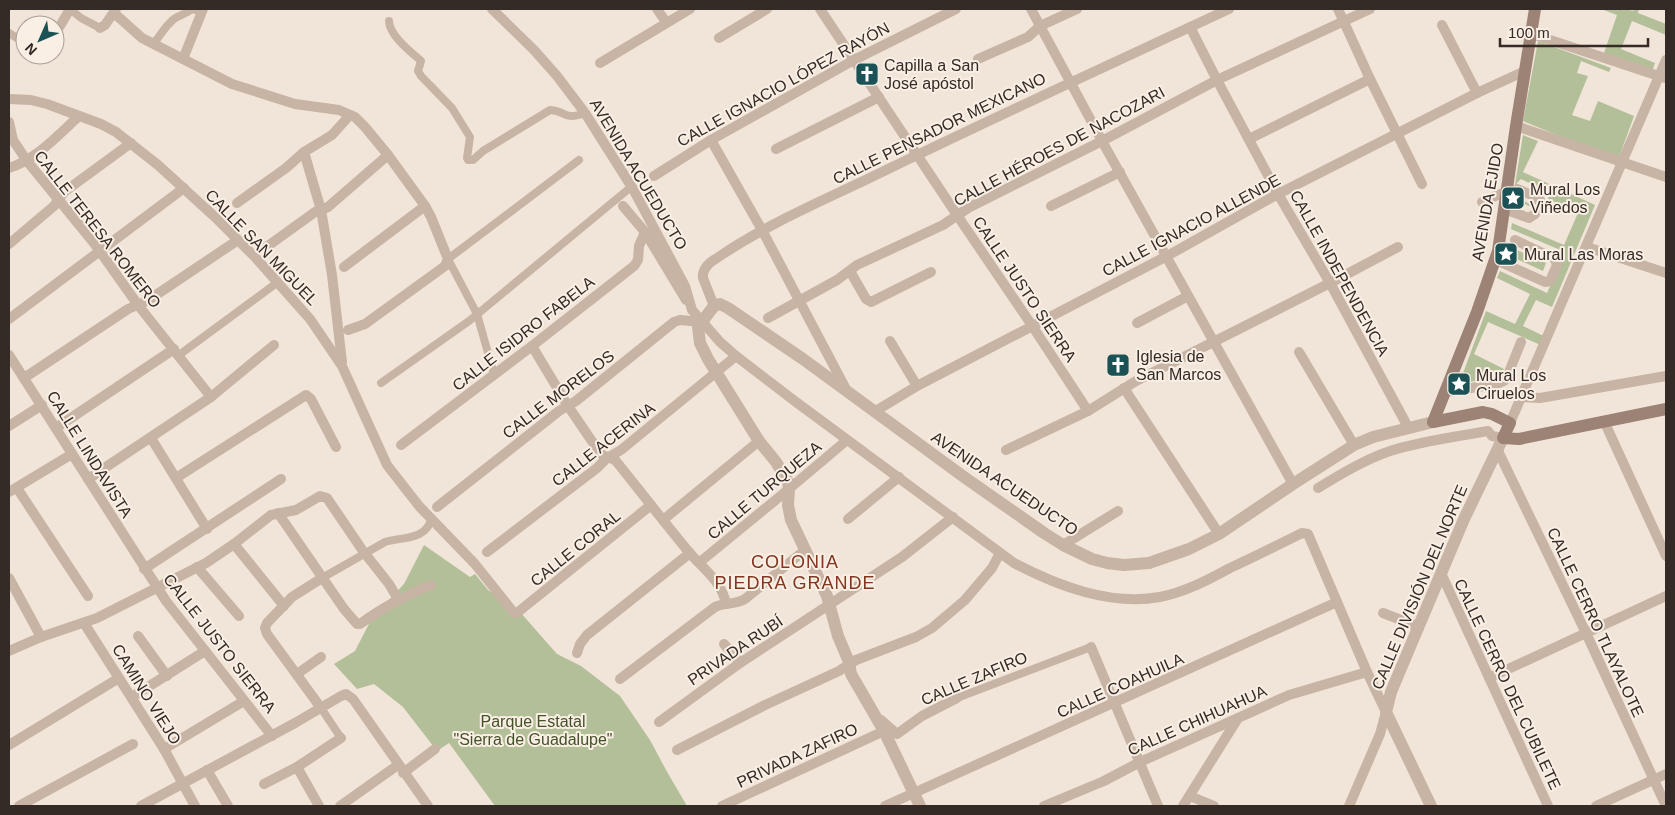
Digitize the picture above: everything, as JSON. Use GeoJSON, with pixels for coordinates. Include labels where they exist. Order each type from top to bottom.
{"type":"FeatureCollection","features":[{"type":"Feature","properties":{"kind":"main road","name":"AVENIDA EJIDO"},"geometry":{"type":"LineString","coordinates":[[1433,422],[1496,260],[1504,209],[1512,190],[1516,126],[1535,9]]}},
{"type":"Feature","properties":{"kind":"main road"},"geometry":{"type":"LineString","coordinates":[[1510,423],[1504,438],[1527,438],[1666,409]]}},
{"type":"Feature","properties":{"kind":"main road","name":"AVENIDA ACUEDUCTO"},"geometry":{"type":"LineString","coordinates":[[1433,422],[1483,412],[1492,414],[1510,423]]}},
{"type":"Feature","properties":{"kind":"street"},"geometry":{"type":"LineString","coordinates":[[70,9],[81,18],[100,28],[105,25],[115,11],[137,35],[232,84],[295,104],[332,109],[350,114],[365,127],[388,155],[425,206],[448,259],[477,314],[494,374]]}},
{"type":"Feature","properties":{"kind":"street","name":"AVENIDA ACUEDUCTO"},"geometry":{"type":"LineString","coordinates":[[492,9],[534,50],[557,76],[585,113],[631,187],[685,286],[690,306],[702,322],[736,356],[1000,553],[1036,575],[1077,590],[1122,599],[1139,599],[1160,597],[1184,591],[1306,532]]}},
{"type":"Feature","properties":{"kind":"street"},"geometry":{"type":"LineString","coordinates":[[657,9],[666,22]]}},
{"type":"Feature","properties":{"kind":"street"},"geometry":{"type":"LineString","coordinates":[[600,63],[690,9]]}},
{"type":"Feature","properties":{"kind":"street"},"geometry":{"type":"LineString","coordinates":[[719,38],[767,9]]}},
{"type":"Feature","properties":{"kind":"street","name":"CALLE JUSTO SIERRA"},"geometry":{"type":"LineString","coordinates":[[820,9],[1088,411]]}},
{"type":"Feature","properties":{"kind":"street","name":"CALLE IGNACIO LÓPEZ RAYÓN"},"geometry":{"type":"LineString","coordinates":[[654,176],[711,140],[854,60],[956,9]]}},
{"type":"Feature","properties":{"kind":"street"},"geometry":{"type":"LineString","coordinates":[[1031,9],[1292,484]]}},
{"type":"Feature","properties":{"kind":"street"},"geometry":{"type":"LineString","coordinates":[[978,59],[1028,37],[1040,26],[1076,9]]}},
{"type":"Feature","properties":{"kind":"street","name":"CALLE PENSADOR MEXICANO"},"geometry":{"type":"LineString","coordinates":[[714,306],[703,278],[702,273],[704,269],[716,258],[762,230],[917,154],[1229,9]]}},
{"type":"Feature","properties":{"kind":"street"},"geometry":{"type":"LineString","coordinates":[[1338,9],[1422,184]]}},
{"type":"Feature","properties":{"kind":"street","name":"CALLE HÉROES DE NACOZARI"},"geometry":{"type":"LineString","coordinates":[[768,318],[837,280],[857,265],[943,225],[968,208],[1102,141],[1217,80],[1370,9]]}},
{"type":"Feature","properties":{"kind":"street"},"geometry":{"type":"LineString","coordinates":[[153,44],[172,20],[192,10],[202,10],[183,59]]}},
{"type":"Feature","properties":{"kind":"street"},"geometry":{"type":"LineString","coordinates":[[389,20],[399,40],[421,61],[418,71],[421,76],[452,108],[470,137],[468,160],[474,160],[483,151],[550,110],[556,110],[566,117],[574,117],[585,113]]}},
{"type":"Feature","properties":{"kind":"street"},"geometry":{"type":"LineString","coordinates":[[1442,25],[1477,93]]}},
{"type":"Feature","properties":{"kind":"street","name":"CALLE INDEPENDENCIA"},"geometry":{"type":"LineString","coordinates":[[1190,27],[1278,194],[1330,283],[1408,427]]}},
{"type":"Feature","properties":{"kind":"street"},"geometry":{"type":"LineString","coordinates":[[1532,34],[1663,77]]}},
{"type":"Feature","properties":{"kind":"street"},"geometry":{"type":"LineString","coordinates":[[1510,423],[1623,163],[1663,77],[1666,60]]}},
{"type":"Feature","properties":{"kind":"street","name":"CALLE IGNACIO ALLENDE"},"geometry":{"type":"LineString","coordinates":[[874,412],[918,386],[1166,256],[1278,194],[1477,93],[1525,71]]}},
{"type":"Feature","properties":{"kind":"street"},"geometry":{"type":"LineString","coordinates":[[1249,139],[1370,79]]}},
{"type":"Feature","properties":{"kind":"street"},"geometry":{"type":"LineString","coordinates":[[776,149],[879,97]]}},
{"type":"Feature","properties":{"kind":"street","name":"CALLE SAN MIGUEL"},"geometry":{"type":"LineString","coordinates":[[9,99],[31,100],[47,104],[101,124],[131,143],[184,188],[238,240],[310,318],[342,366],[387,465],[431,519],[474,564],[512,611],[517,613]]}},
{"type":"Feature","properties":{"kind":"street"},"geometry":{"type":"LineString","coordinates":[[237,203],[286,168],[304,152],[332,135],[350,114]]}},
{"type":"Feature","properties":{"kind":"street"},"geometry":{"type":"LineString","coordinates":[[9,168],[26,161],[79,116]]}},
{"type":"Feature","properties":{"kind":"street","name":"CALLE TERESA ROMERO"},"geometry":{"type":"LineString","coordinates":[[9,122],[13,140],[26,161],[100,251],[138,306],[211,397]]}},
{"type":"Feature","properties":{"kind":"street"},"geometry":{"type":"LineString","coordinates":[[1516,126],[1666,177]]}},
{"type":"Feature","properties":{"kind":"street"},"geometry":{"type":"LineString","coordinates":[[711,140],[762,230],[848,392]]}},
{"type":"Feature","properties":{"kind":"street"},"geometry":{"type":"LineString","coordinates":[[9,244],[54,206],[64,192],[131,143]]}},
{"type":"Feature","properties":{"kind":"street"},"geometry":{"type":"LineString","coordinates":[[304,152],[321,210],[332,275],[342,366]]}},
{"type":"Feature","properties":{"kind":"street"},"geometry":{"type":"LineString","coordinates":[[265,248],[314,212],[328,207],[388,155]]}},
{"type":"Feature","properties":{"kind":"street"},"geometry":{"type":"LineString","coordinates":[[348,330],[365,324],[445,266],[448,259],[579,160]]}},
{"type":"Feature","properties":{"kind":"street"},"geometry":{"type":"LineString","coordinates":[[1051,206],[1120,172]]}},
{"type":"Feature","properties":{"kind":"street"},"geometry":{"type":"LineString","coordinates":[[381,383],[477,314],[631,187]]}},
{"type":"Feature","properties":{"kind":"street"},"geometry":{"type":"LineString","coordinates":[[9,319],[184,188]]}},
{"type":"Feature","properties":{"kind":"street"},"geometry":{"type":"LineString","coordinates":[[1482,202],[1512,190],[1537,197],[1540,200],[1535,214],[1531,217],[1527,218],[1504,209]]}},
{"type":"Feature","properties":{"kind":"street"},"geometry":{"type":"LineString","coordinates":[[344,267],[425,206]]}},
{"type":"Feature","properties":{"kind":"street"},"geometry":{"type":"LineString","coordinates":[[623,206],[645,232],[690,306]]}},
{"type":"Feature","properties":{"kind":"street","name":"CALLE ISIDRO FABELA"},"geometry":{"type":"LineString","coordinates":[[401,445],[532,346],[637,262],[639,246],[645,232]]}},
{"type":"Feature","properties":{"kind":"street"},"geometry":{"type":"LineString","coordinates":[[24,378],[128,310],[147,302],[238,240]]}},
{"type":"Feature","properties":{"kind":"street"},"geometry":{"type":"LineString","coordinates":[[1496,260],[1545,282],[1550,281],[1556,265],[1555,259],[1515,240]]}},
{"type":"Feature","properties":{"kind":"street"},"geometry":{"type":"LineString","coordinates":[[1006,450],[1088,411],[1124,388],[1398,247]]}},
{"type":"Feature","properties":{"kind":"street"},"geometry":{"type":"LineString","coordinates":[[1587,247],[1666,272]]}},
{"type":"Feature","properties":{"kind":"street"},"geometry":{"type":"LineString","coordinates":[[850,271],[866,299],[872,302],[931,272]]}},
{"type":"Feature","properties":{"kind":"street"},"geometry":{"type":"LineString","coordinates":[[56,428],[176,352],[278,282]]}},
{"type":"Feature","properties":{"kind":"street"},"geometry":{"type":"LineString","coordinates":[[1137,323],[1188,296]]}},
{"type":"Feature","properties":{"kind":"street","name":"AVENIDA ACUEDUCTO"},"geometry":{"type":"LineString","coordinates":[[714,306],[720,304],[728,308],[803,359],[964,477],[1063,545],[1092,559],[1107,563],[1136,564],[1161,560],[1189,549],[1218,534],[1354,445],[1373,437],[1433,422]]}},
{"type":"Feature","properties":{"kind":"street"},"geometry":{"type":"LineString","coordinates":[[714,306],[698,328],[700,342],[716,373],[759,442],[780,468],[788,482],[791,520],[830,605],[851,674],[884,731],[920,806]]}},
{"type":"Feature","properties":{"kind":"street","name":"CALLE MORELOS"},"geometry":{"type":"LineString","coordinates":[[437,507],[674,322],[680,320],[702,322]]}},
{"type":"Feature","properties":{"kind":"street"},"geometry":{"type":"LineString","coordinates":[[890,342],[918,386]]}},
{"type":"Feature","properties":{"kind":"street"},"geometry":{"type":"LineString","coordinates":[[1445,392],[1497,384],[1504,381],[1508,377],[1521,342]]}},
{"type":"Feature","properties":{"kind":"street"},"geometry":{"type":"LineString","coordinates":[[88,479],[211,397],[274,345]]}},
{"type":"Feature","properties":{"kind":"street"},"geometry":{"type":"LineString","coordinates":[[532,346],[568,406],[600,453],[607,458],[613,458],[690,553],[700,562],[721,589],[726,604]]}},
{"type":"Feature","properties":{"kind":"street"},"geometry":{"type":"LineString","coordinates":[[1299,352],[1354,445]]}},
{"type":"Feature","properties":{"kind":"street","name":"CALLE LINDAVISTA"},"geometry":{"type":"LineString","coordinates":[[9,355],[144,569]]}},
{"type":"Feature","properties":{"kind":"street","name":"CALLE ACERINA"},"geometry":{"type":"LineString","coordinates":[[487,552],[597,468],[607,458],[621,450],[736,356]]}},
{"type":"Feature","properties":{"kind":"street"},"geometry":{"type":"LineString","coordinates":[[1521,397],[1540,398],[1666,376]]}},
{"type":"Feature","properties":{"kind":"street"},"geometry":{"type":"LineString","coordinates":[[1124,388],[1218,534]]}},
{"type":"Feature","properties":{"kind":"street"},"geometry":{"type":"LineString","coordinates":[[176,478],[304,395],[308,395],[336,446]]}},
{"type":"Feature","properties":{"kind":"street"},"geometry":{"type":"LineString","coordinates":[[9,426],[42,405]]}},
{"type":"Feature","properties":{"kind":"street"},"geometry":{"type":"LineString","coordinates":[[1604,421],[1666,556]]}},
{"type":"Feature","properties":{"kind":"street"},"geometry":{"type":"LineString","coordinates":[[1318,488],[1362,463],[1404,447],[1488,431],[1492,436],[1504,438]]}},
{"type":"Feature","properties":{"kind":"street"},"geometry":{"type":"LineString","coordinates":[[150,438],[207,529]]}},
{"type":"Feature","properties":{"kind":"street","name":"CALLE DIVISIÓN DEL NORTE"},"geometry":{"type":"LineString","coordinates":[[1349,806],[1380,734],[1391,692],[1418,627],[1464,519],[1504,438]]}},
{"type":"Feature","properties":{"kind":"street","name":"CALLE TURQUEZA"},"geometry":{"type":"LineString","coordinates":[[700,562],[847,440]]}},
{"type":"Feature","properties":{"kind":"street"},"geometry":{"type":"LineString","coordinates":[[663,520],[759,442]]}},
{"type":"Feature","properties":{"kind":"street","name":"CALLE CERRO TLAYALOTE"},"geometry":{"type":"LineString","coordinates":[[1498,451],[1586,633],[1666,806]]}},
{"type":"Feature","properties":{"kind":"street"},"geometry":{"type":"LineString","coordinates":[[72,454],[13,490],[88,596]]}},
{"type":"Feature","properties":{"kind":"street"},"geometry":{"type":"LineString","coordinates":[[848,519],[899,477]]}},
{"type":"Feature","properties":{"kind":"street"},"geometry":{"type":"LineString","coordinates":[[144,569],[281,479]]}},
{"type":"Feature","properties":{"kind":"street"},"geometry":{"type":"LineString","coordinates":[[9,651],[41,637],[97,618],[197,567],[234,544],[265,518],[278,513],[296,510],[320,496],[325,497],[398,599]]}},
{"type":"Feature","properties":{"kind":"street","name":"CALLE CORAL"},"geometry":{"type":"LineString","coordinates":[[517,613],[651,505]]}},
{"type":"Feature","properties":{"kind":"street"},"geometry":{"type":"LineString","coordinates":[[1063,545],[1118,511]]}},
{"type":"Feature","properties":{"kind":"street"},"geometry":{"type":"LineString","coordinates":[[278,513],[344,609],[357,624],[360,624],[398,599],[432,585]]}},
{"type":"Feature","properties":{"kind":"street","name":"PRIVADA RUBÍ"},"geometry":{"type":"LineString","coordinates":[[659,722],[740,663],[902,557],[954,517]]}},
{"type":"Feature","properties":{"kind":"street"},"geometry":{"type":"LineString","coordinates":[[264,784],[297,767],[341,738],[267,634],[265,628],[267,623],[292,597],[385,542],[421,534],[426,530],[431,519]]}},
{"type":"Feature","properties":{"kind":"street","name":"CALLE DIVISIÓN DEL NORTE"},"geometry":{"type":"LineString","coordinates":[[1306,532],[1309,535],[1386,712]]}},
{"type":"Feature","properties":{"kind":"street"},"geometry":{"type":"LineString","coordinates":[[234,544],[284,606]]}},
{"type":"Feature","properties":{"kind":"street"},"geometry":{"type":"LineString","coordinates":[[620,679],[715,607],[740,602],[745,599],[805,550]]}},
{"type":"Feature","properties":{"kind":"street"},"geometry":{"type":"LineString","coordinates":[[577,653],[580,644],[587,634],[690,553]]}},
{"type":"Feature","properties":{"kind":"street"},"geometry":{"type":"LineString","coordinates":[[677,750],[765,705],[839,671],[849,664],[916,637],[932,628],[965,600],[992,568],[1000,553]]}},
{"type":"Feature","properties":{"kind":"street"},"geometry":{"type":"LineString","coordinates":[[197,567],[239,616]]}},
{"type":"Feature","properties":{"kind":"street","name":"CALLE JUSTO SIERRA"},"geometry":{"type":"LineString","coordinates":[[144,569],[156,588],[205,652],[272,736]]}},
{"type":"Feature","properties":{"kind":"street","name":"CALLE CERRO DEL CUBILETE"},"geometry":{"type":"LineString","coordinates":[[1441,573],[1548,806]]}},
{"type":"Feature","properties":{"kind":"street"},"geometry":{"type":"LineString","coordinates":[[9,578],[41,637]]}},
{"type":"Feature","properties":{"kind":"street"},"geometry":{"type":"LineString","coordinates":[[1489,678],[1666,596]]}},
{"type":"Feature","properties":{"kind":"street","name":"CALLE COAHUILA"},"geometry":{"type":"LineString","coordinates":[[884,806],[1115,704],[1337,602]]}},
{"type":"Feature","properties":{"kind":"street"},"geometry":{"type":"LineString","coordinates":[[1383,612],[1418,627]]}},
{"type":"Feature","properties":{"kind":"street","name":"CAMINO VIEJO"},"geometry":{"type":"LineString","coordinates":[[84,623],[164,749],[195,806]]}},
{"type":"Feature","properties":{"kind":"street"},"geometry":{"type":"LineString","coordinates":[[138,636],[167,676]]}},
{"type":"Feature","properties":{"kind":"street"},"geometry":{"type":"LineString","coordinates":[[724,644],[740,663]]}},
{"type":"Feature","properties":{"kind":"street"},"geometry":{"type":"LineString","coordinates":[[1091,647],[1158,806]]}},
{"type":"Feature","properties":{"kind":"street","name":"CALLE ZAFIRO"},"geometry":{"type":"LineString","coordinates":[[876,718],[883,720],[897,734],[922,716],[957,698],[1091,647]]}},
{"type":"Feature","properties":{"kind":"street"},"geometry":{"type":"LineString","coordinates":[[132,697],[205,652]]}},
{"type":"Feature","properties":{"kind":"street"},"geometry":{"type":"LineString","coordinates":[[297,674],[321,656]]}},
{"type":"Feature","properties":{"kind":"street","name":"CALLE CHIHUAHUA"},"geometry":{"type":"LineString","coordinates":[[1044,806],[1104,781],[1140,762],[1304,690],[1367,672]]}},
{"type":"Feature","properties":{"kind":"street"},"geometry":{"type":"LineString","coordinates":[[9,745],[119,678]]}},
{"type":"Feature","properties":{"kind":"street"},"geometry":{"type":"LineString","coordinates":[[141,806],[346,694],[353,699],[428,806]]}},
{"type":"Feature","properties":{"kind":"street"},"geometry":{"type":"LineString","coordinates":[[164,749],[244,701]]}},
{"type":"Feature","properties":{"kind":"street"},"geometry":{"type":"LineString","coordinates":[[1386,712],[1431,806]]}},
{"type":"Feature","properties":{"kind":"street"},"geometry":{"type":"LineString","coordinates":[[1183,806],[1238,718]]}},
{"type":"Feature","properties":{"kind":"street","name":"PRIVADA ZAFIRO"},"geometry":{"type":"LineString","coordinates":[[722,806],[884,731]]}},
{"type":"Feature","properties":{"kind":"street"},"geometry":{"type":"LineString","coordinates":[[19,806],[133,744]]}},
{"type":"Feature","properties":{"kind":"street"},"geometry":{"type":"LineString","coordinates":[[340,806],[435,750]]}},
{"type":"Feature","properties":{"kind":"street"},"geometry":{"type":"LineString","coordinates":[[297,767],[319,806]]}},
{"type":"Feature","properties":{"kind":"street"},"geometry":{"type":"LineString","coordinates":[[208,770],[228,806]]}},
{"type":"Feature","properties":{"kind":"street"},"geometry":{"type":"LineString","coordinates":[[1596,806],[1666,774]]}},
{"type":"Feature","properties":{"kind":"street"},"geometry":{"type":"LineString","coordinates":[[1190,796],[1214,806]]}},
{"type":"Feature","properties":{"kind":"green space"},"geometry":{"type":"Polygon","coordinates":[[[1601,9],[1626,9],[1633,11],[1634,9],[1639,9],[1638,13],[1666,24],[1666,35],[1632,21],[1621,49],[1655,63],[1652,71],[1604,53],[1617,15],[1601,9]]]}},
{"type":"Feature","properties":{"kind":"green space"},"geometry":{"type":"Polygon","coordinates":[[[1538,41],[1611,68],[1609,72],[1581,61],[1577,73],[1588,76],[1572,115],[1590,121],[1598,101],[1634,116],[1618,160],[1523,121],[1538,41]]]}},
{"type":"Feature","properties":{"kind":"green space"},"geometry":{"type":"Polygon","coordinates":[[[1523,135],[1538,141],[1523,172],[1595,205],[1552,307],[1536,300],[1523,326],[1546,337],[1543,346],[1488,322],[1474,354],[1504,369],[1500,376],[1459,384],[1486,311],[1515,324],[1530,294],[1497,278],[1500,271],[1547,293],[1565,252],[1511,229],[1512,223],[1564,245],[1578,213],[1548,199],[1549,193],[1521,179],[1517,183],[1514,196],[1532,205],[1531,207],[1514,199],[1512,203],[1523,135]]]}},
{"type":"Feature","properties":{"kind":"green space"},"geometry":{"type":"Polygon","coordinates":[[[1508,246],[1546,263],[1543,271],[1506,254],[1508,246]]]}},
{"type":"Feature","properties":{"kind":"green space","name":"Parque Estatal \"Sierra de Guadalupe\""},"geometry":{"type":"Polygon","coordinates":[[[424,545],[470,577],[475,574],[488,590],[520,612],[557,654],[581,666],[620,696],[650,740],[687,806],[495,806],[449,743],[437,751],[403,707],[374,684],[357,689],[334,664],[355,651],[372,618],[404,584],[424,545]]]}},
{"type":"Feature","properties":{"kind":"place","name":"Capilla a San José apóstol"},"geometry":{"type":"Point","coordinates":[867,74]}},
{"type":"Feature","properties":{"kind":"place","name":"Mural Los Viñedos"},"geometry":{"type":"Point","coordinates":[1513,198]}},
{"type":"Feature","properties":{"kind":"place","name":"Mural Las Moras"},"geometry":{"type":"Point","coordinates":[1506,254]}},
{"type":"Feature","properties":{"kind":"place","name":"Iglesia de San Marcos"},"geometry":{"type":"Point","coordinates":[1118,365]}},
{"type":"Feature","properties":{"kind":"place","name":"Mural Los Ciruelos"},"geometry":{"type":"Point","coordinates":[1459,384]}},
{"type":"Feature","properties":{"kind":"district","name":"COLONIA PIEDRA GRANDE"},"geometry":{"type":"Point","coordinates":[795,572]}}]}
